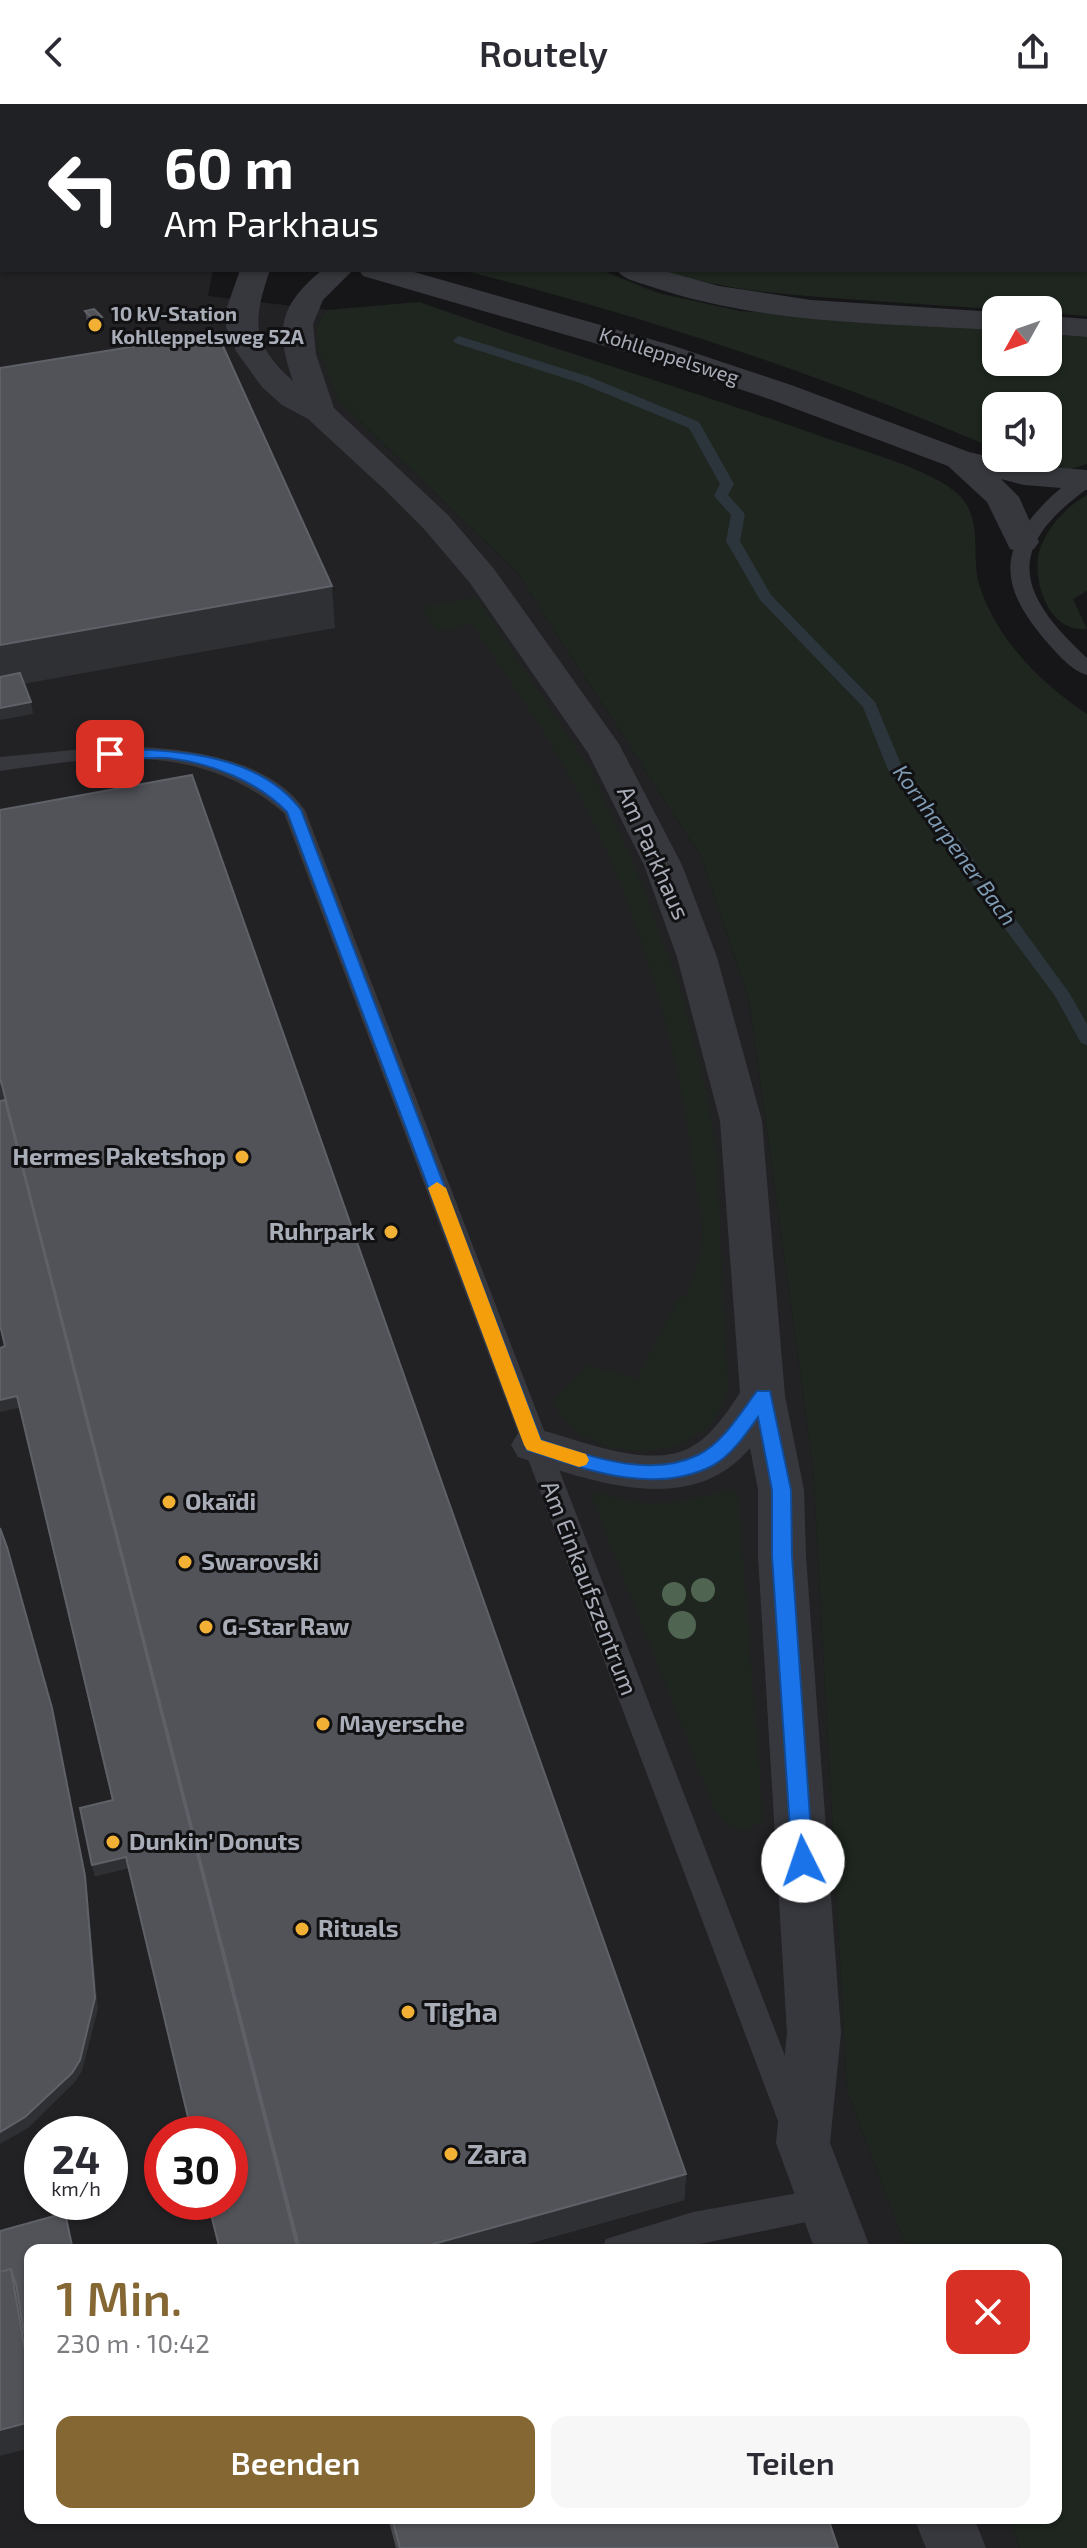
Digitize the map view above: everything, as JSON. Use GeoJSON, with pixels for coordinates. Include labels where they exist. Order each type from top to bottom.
{"type":"FeatureCollection","features":[{"type":"Feature","properties":{"kind":"street","name":"Am Parkhaus"},"geometry":{"type":"LineString","coordinates":[[254,272],[241,310],[241,327],[252,351],[283,389],[319,412],[436,522],[482,576],[606,752],[663,865],[697,957],[741,1121],[763,1396],[781,1490],[782,1556],[814,2033],[803,2143]]}},
{"type":"Feature","properties":{"kind":"street","name":"Am Parkhaus"},"geometry":{"type":"LineString","coordinates":[[319,412],[301,359],[296,329],[311,295],[336,272]]}},
{"type":"Feature","properties":{"kind":"street","name":"Kohlleppelsweg"},"geometry":{"type":"LineString","coordinates":[[381,272],[660,352],[798,398],[958,459],[1024,475],[1087,480]]}},
{"type":"Feature","properties":{"kind":"street"},"geometry":{"type":"LineString","coordinates":[[638,272],[694,292],[739,300],[982,320]]}},
{"type":"Feature","properties":{"kind":"street"},"geometry":{"type":"LineString","coordinates":[[1062,326],[1087,328]]}},
{"type":"Feature","properties":{"kind":"street","name":"Kohlleppelsweg"},"geometry":{"type":"LineString","coordinates":[[958,459],[1002,497],[1022,542]]}},
{"type":"Feature","properties":{"kind":"street"},"geometry":{"type":"LineString","coordinates":[[534,1445],[609,1469],[662,1472],[706,1460],[734,1435],[763,1396]]}},
{"type":"Feature","properties":{"kind":"street","name":"Am Einkaufszentrum"},"geometry":{"type":"LineString","coordinates":[[803,2143],[835,2227]]}},
{"type":"Feature","properties":{"kind":"street"},"geometry":{"type":"LineString","coordinates":[[946,2524],[956,2548]]}},
{"type":"Feature","properties":{"kind":"lane","name":"Kohlleppelsweg"},"geometry":{"type":"LineString","coordinates":[[1087,480],[1056,500],[1022,542],[1019,568],[1029,609],[1063,649],[1087,669]]}},
{"type":"Feature","properties":{"kind":"lane","name":"Am Einkaufszentrum"},"geometry":{"type":"LineString","coordinates":[[0,764],[134,752],[169,754],[231,768],[277,793],[294,810],[803,2143]]}},
{"type":"Feature","properties":{"kind":"lane"},"geometry":{"type":"LineString","coordinates":[[638,2244],[693,2228],[835,2227]]}},
{"type":"Feature","properties":{"kind":"shaded area","name":"Ruhrpark"},"geometry":{"type":"Polygon","coordinates":[[[0,272],[213,272],[208,296],[327,310],[317,326],[339,401],[516,571],[701,856],[749,999],[813,1466],[847,2091],[905,2244],[24,2244],[24,2524],[1011,2524],[1020,2548],[0,2548],[0,272]]]}},
{"type":"Feature","properties":{"kind":"shaded area"},"geometry":{"type":"Polygon","coordinates":[[[470,272],[606,272],[658,293],[740,311],[982,329],[982,376],[1062,376],[1062,335],[1087,337],[1087,464],[1062,469],[1062,392],[982,392],[982,443],[799,372],[598,307],[470,272]]]}},
{"type":"Feature","properties":{"kind":"shaded area"},"geometry":{"type":"Polygon","coordinates":[[[668,272],[1087,272],[1087,316],[1062,314],[1062,296],[982,296],[982,308],[821,297],[714,284],[668,272]]]}},
{"type":"Feature","properties":{"kind":"shaded area"},"geometry":{"type":"Polygon","coordinates":[[[419,302],[877,455],[932,477],[959,495],[967,505],[974,527],[980,587],[1009,643],[1038,675],[1087,714],[1087,2548],[1020,2548],[1011,2524],[1062,2524],[1062,2244],[905,2244],[847,2091],[813,1466],[749,999],[701,856],[516,571],[339,401],[317,346],[317,326],[327,310],[419,302]]]}},
{"type":"Feature","properties":{"kind":"shaded area"},"geometry":{"type":"Polygon","coordinates":[[[1087,495],[1087,591],[1073,599],[1087,629],[1064,624],[1048,606],[1039,582],[1038,557],[1044,539],[1063,513],[1087,495]]]}},
{"type":"Feature","properties":{"kind":"shaded area"},"geometry":{"type":"Polygon","coordinates":[[[477,597],[592,772],[638,874],[682,994],[707,1094],[716,1148],[728,1390],[716,1416],[696,1435],[671,1447],[643,1451],[615,1448],[589,1439],[567,1423],[553,1400],[588,1365],[637,1379],[678,1299],[686,1296],[689,1289],[701,1252],[702,1221],[678,1074],[666,1026],[638,929],[601,837],[554,750],[471,624],[436,632],[422,607],[477,597]]]}},
{"type":"Feature","properties":{"kind":"shaded area"},"geometry":{"type":"Polygon","coordinates":[[[733,1489],[738,1496],[763,1820],[748,1829],[731,1827],[716,1813],[591,1495],[597,1492],[629,1501],[661,1503],[693,1499],[733,1489]]]}},
{"type":"Feature","properties":{"kind":"building"},"geometry":{"type":"Polygon","coordinates":[[[94,309],[102,317],[94,320],[85,311],[94,309]]]}},
{"type":"Feature","properties":{"kind":"building"},"geometry":{"type":"Polygon","coordinates":[[[217,333],[332,586],[0,645],[0,368],[217,333]]]}},
{"type":"Feature","properties":{"kind":"building"},"geometry":{"type":"Polygon","coordinates":[[[20,673],[31,702],[0,708],[0,677],[20,673]]]}},
{"type":"Feature","properties":{"kind":"building"},"geometry":{"type":"Polygon","coordinates":[[[192,775],[686,2174],[434,2244],[298,2244],[0,1082],[0,810],[192,775]]]}},
{"type":"Feature","properties":{"kind":"building"},"geometry":{"type":"Polygon","coordinates":[[[5,1100],[296,2244],[218,2244],[212,2220],[248,2220],[248,2116],[188,2116],[126,1857],[92,1865],[80,1808],[113,1800],[17,1396],[0,1400],[0,1348],[5,1346],[0,1325],[0,1101],[5,1100]]]}},
{"type":"Feature","properties":{"kind":"building"},"geometry":{"type":"Polygon","coordinates":[[[0,1528],[52,1708],[85,1876],[95,1998],[80,2060],[72,2073],[26,2116],[0,2132],[0,1528]]]}},
{"type":"Feature","properties":{"kind":"building"},"geometry":{"type":"Polygon","coordinates":[[[40,2220],[67,2220],[72,2244],[24,2244],[24,2332],[11,2269],[0,2272],[0,2231],[40,2220]]]}},
{"type":"Feature","properties":{"kind":"building"},"geometry":{"type":"Polygon","coordinates":[[[11,2269],[24,2345],[24,2424],[0,2430],[0,2272],[11,2269]]]}},
{"type":"Feature","properties":{"kind":"building"},"geometry":{"type":"Polygon","coordinates":[[[394,2524],[830,2524],[838,2548],[400,2548],[394,2524]]]}},
{"type":"Feature","properties":{"kind":"waterway","name":"Kornharpener Bach"},"geometry":{"type":"LineString","coordinates":[[459,340],[585,380],[694,425],[727,484],[721,496],[738,514],[733,541],[765,597],[870,705],[896,770],[957,846],[1062,994],[1087,1039]]}},
{"type":"Feature","properties":{"kind":"slow traffic"},"geometry":{"type":"LineString","coordinates":[[437,1188],[534,1445],[579,1460]]}},
{"type":"Feature","properties":{"kind":"place","name":"10 kV-Station Kohlleppelsweg 52A"},"geometry":{"type":"Point","coordinates":[95,325]}},
{"type":"Feature","properties":{"kind":"place","name":"Hermes Paketshop"},"geometry":{"type":"Point","coordinates":[242,1157]}},
{"type":"Feature","properties":{"kind":"place","name":"Ruhrpark"},"geometry":{"type":"Point","coordinates":[391,1232]}},
{"type":"Feature","properties":{"kind":"place","name":"Okaïdi"},"geometry":{"type":"Point","coordinates":[169,1502]}},
{"type":"Feature","properties":{"kind":"place","name":"Swarovski"},"geometry":{"type":"Point","coordinates":[185,1562]}},
{"type":"Feature","properties":{"kind":"place","name":"G-Star Raw"},"geometry":{"type":"Point","coordinates":[206,1627]}},
{"type":"Feature","properties":{"kind":"place","name":"Mayersche"},"geometry":{"type":"Point","coordinates":[323,1724]}},
{"type":"Feature","properties":{"kind":"place","name":"Dunkin' Donuts"},"geometry":{"type":"Point","coordinates":[113,1842]}},
{"type":"Feature","properties":{"kind":"place","name":"Rituals"},"geometry":{"type":"Point","coordinates":[302,1929]}},
{"type":"Feature","properties":{"kind":"place","name":"Tigha"},"geometry":{"type":"Point","coordinates":[408,2012]}},
{"type":"Feature","properties":{"kind":"place","name":"Zara"},"geometry":{"type":"Point","coordinates":[451,2154]}},
{"type":"Feature","properties":{"kind":"route"},"geometry":{"type":"LineString","coordinates":[[110,754],[169,754],[231,768],[277,793],[294,810],[534,1445],[609,1469],[662,1472],[706,1460],[734,1435],[763,1396],[781,1490],[782,1556],[803,1861]]}}]}
